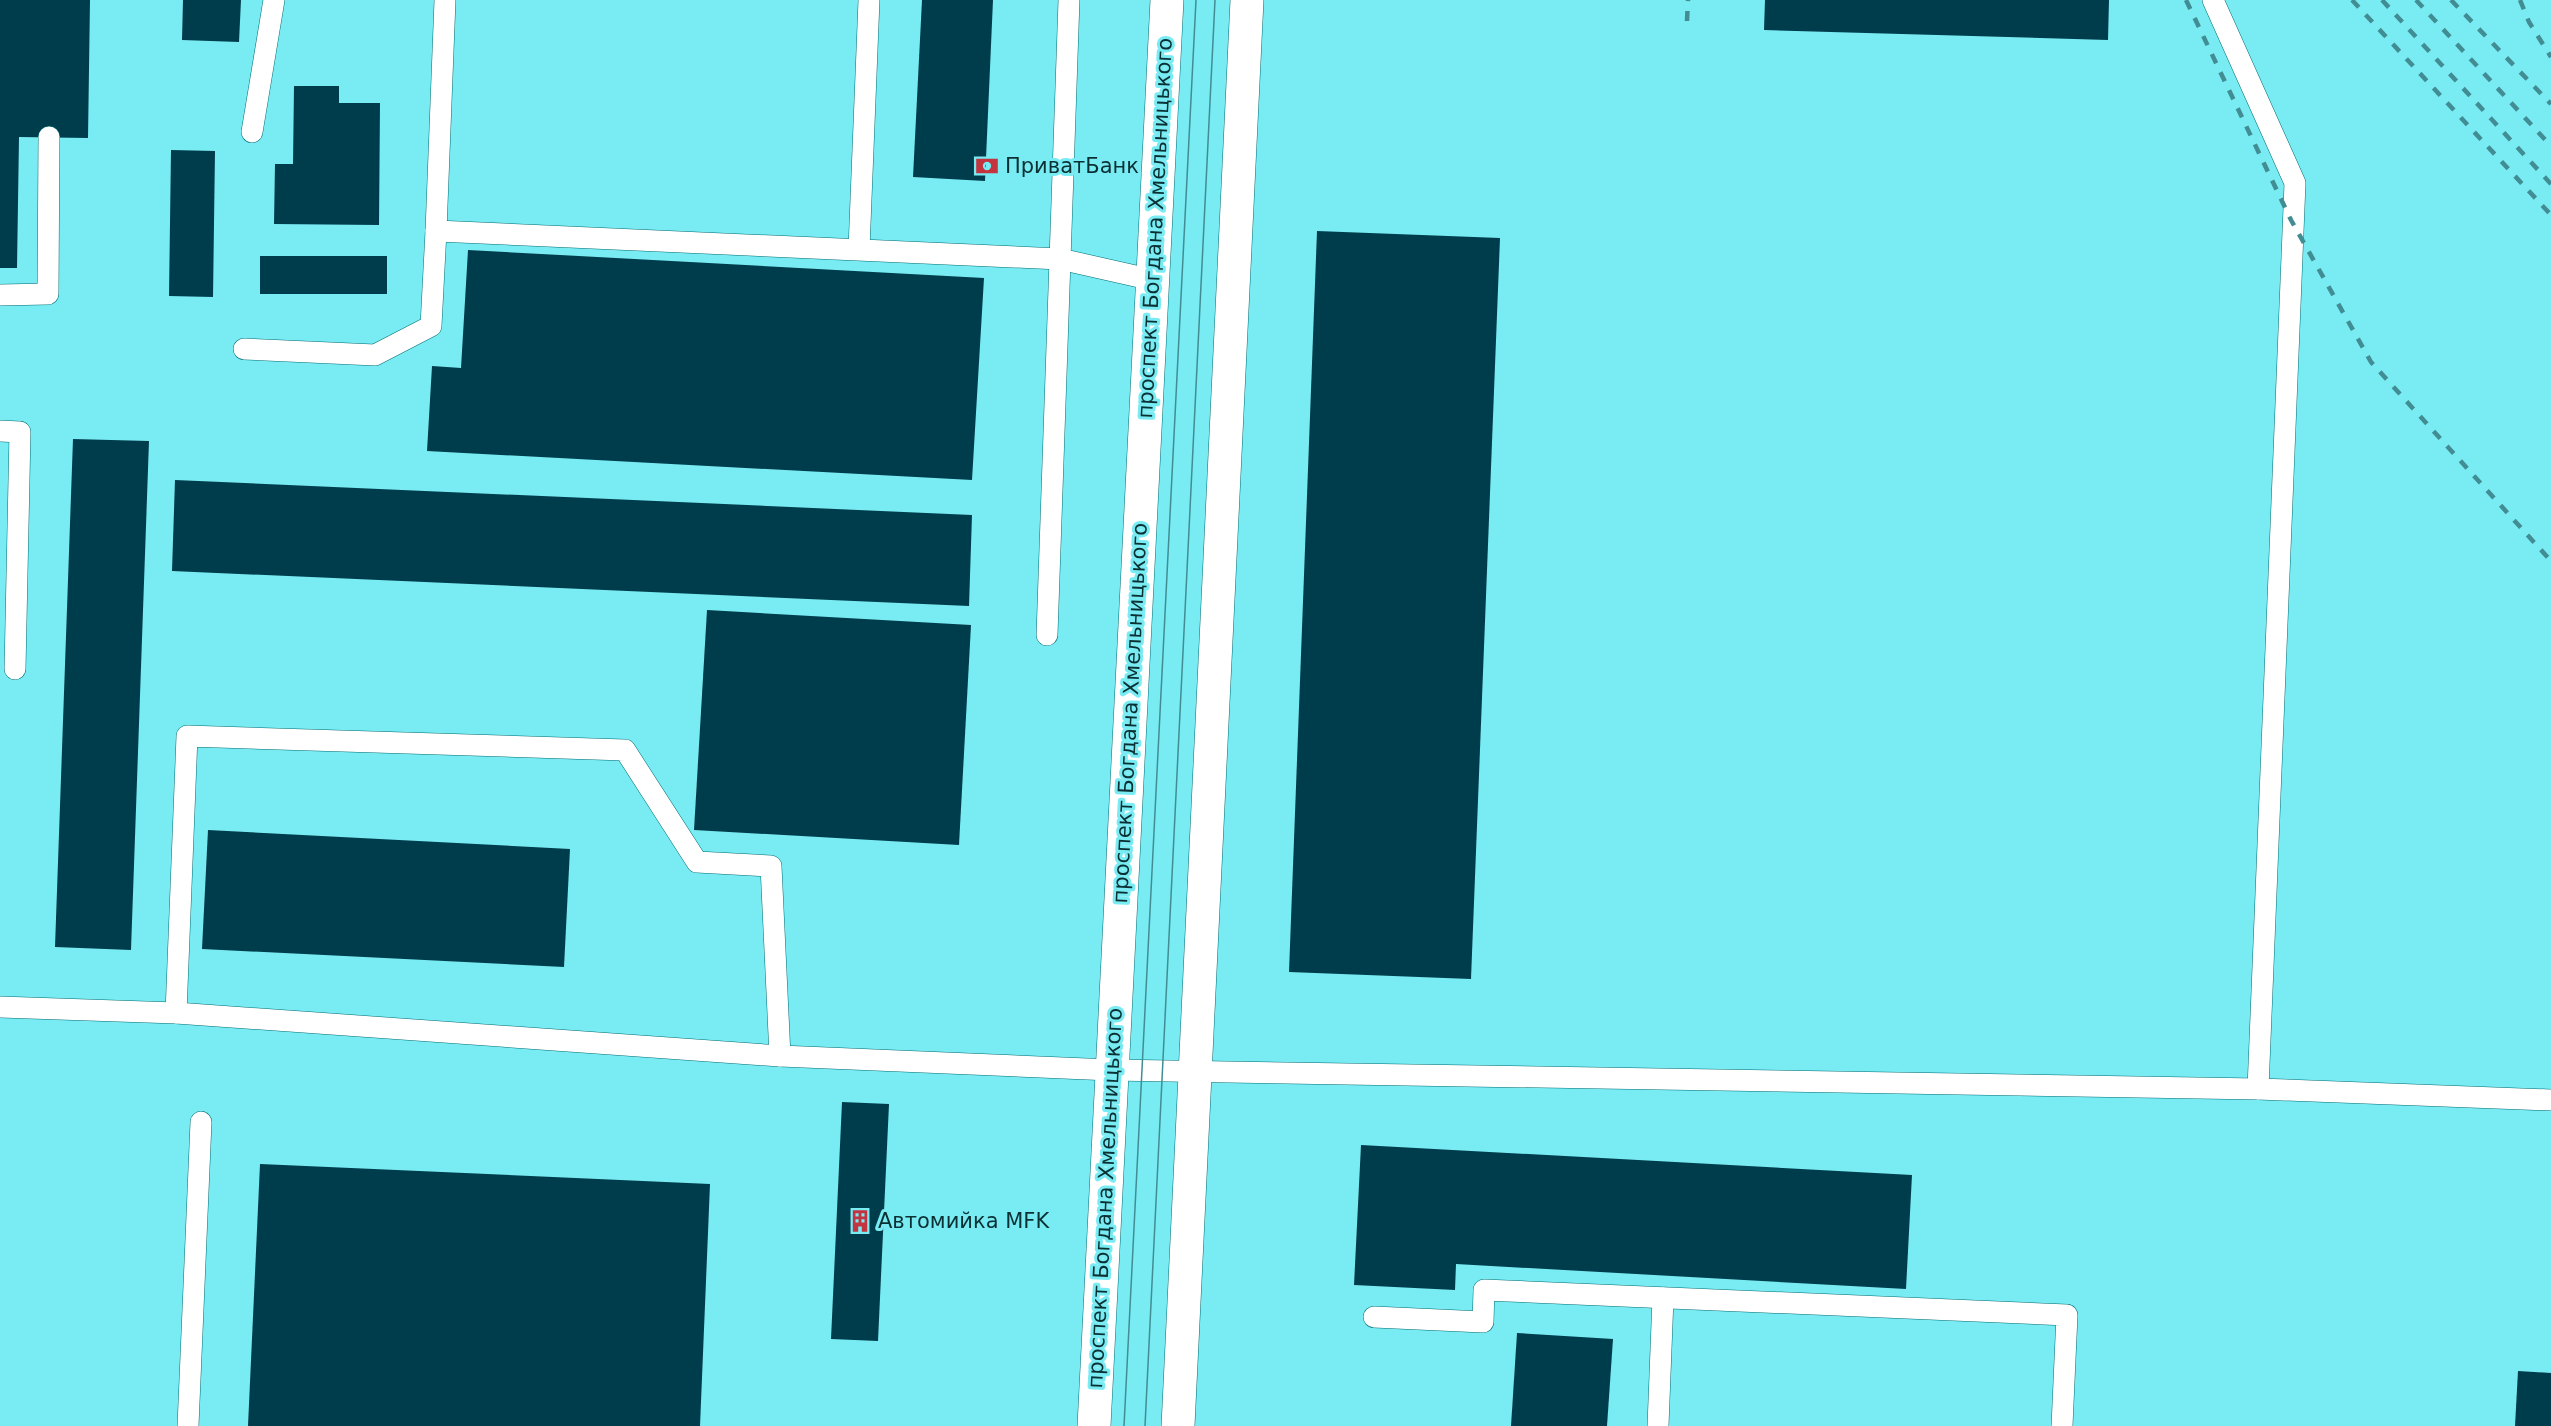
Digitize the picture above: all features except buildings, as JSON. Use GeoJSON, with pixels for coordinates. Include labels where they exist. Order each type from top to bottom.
{"type":"FeatureCollection","features":[{"type":"Feature","properties":{"kind":"main road","name":"проспект Богдана Хмельницького"},"geometry":{"type":"LineString","coordinates":[[1094,1426],[1167,0]]}},
{"type":"Feature","properties":{"kind":"main road"},"geometry":{"type":"LineString","coordinates":[[1178,1426],[1247,0]]}},
{"type":"Feature","properties":{"kind":"lane"},"geometry":{"type":"LineString","coordinates":[[252,132],[274,0]]}},
{"type":"Feature","properties":{"kind":"lane"},"geometry":{"type":"LineString","coordinates":[[244,349],[375,355],[431,326],[445,0]]}},
{"type":"Feature","properties":{"kind":"lane"},"geometry":{"type":"LineString","coordinates":[[859,249],[868,0]]}},
{"type":"Feature","properties":{"kind":"lane"},"geometry":{"type":"LineString","coordinates":[[1047,635],[1069,0]]}},
{"type":"Feature","properties":{"kind":"lane"},"geometry":{"type":"LineString","coordinates":[[2213,0],[2295,183],[2258,1089]]}},
{"type":"Feature","properties":{"kind":"lane"},"geometry":{"type":"LineString","coordinates":[[0,295],[48,294],[49,137]]}},
{"type":"Feature","properties":{"kind":"lane"},"geometry":{"type":"LineString","coordinates":[[436,231],[1060,259],[1153,280]]}},
{"type":"Feature","properties":{"kind":"lane"},"geometry":{"type":"LineString","coordinates":[[0,431],[20,432],[15,669]]}},
{"type":"Feature","properties":{"kind":"lane"},"geometry":{"type":"LineString","coordinates":[[176,1013],[187,736],[625,750],[697,862],[771,866],[780,1056]]}},
{"type":"Feature","properties":{"kind":"lane"},"geometry":{"type":"LineString","coordinates":[[0,1007],[176,1013],[780,1056],[1111,1070],[2258,1089],[2551,1100]]}},
{"type":"Feature","properties":{"kind":"lane"},"geometry":{"type":"LineString","coordinates":[[188,1426],[201,1122]]}},
{"type":"Feature","properties":{"kind":"lane"},"geometry":{"type":"LineString","coordinates":[[1374,1317],[1483,1322],[1485,1290],[2067,1315],[2062,1426]]}},
{"type":"Feature","properties":{"kind":"lane"},"geometry":{"type":"LineString","coordinates":[[1658,1426],[1663,1298]]}},
{"type":"Feature","properties":{"kind":"tram line"},"geometry":{"type":"LineString","coordinates":[[1124,1426],[1196,0]]}},
{"type":"Feature","properties":{"kind":"tram line"},"geometry":{"type":"LineString","coordinates":[[1145,1426],[1215,0]]}},
{"type":"Feature","properties":{"kind":"railway"},"geometry":{"type":"LineString","coordinates":[[1687,21],[1688,0]]}},
{"type":"Feature","properties":{"kind":"railway"},"geometry":{"type":"LineString","coordinates":[[2186,0],[2291,220],[2371,362],[2551,561]]}},
{"type":"Feature","properties":{"kind":"railway"},"geometry":{"type":"LineString","coordinates":[[2352,0],[2551,215]]}},
{"type":"Feature","properties":{"kind":"railway"},"geometry":{"type":"LineString","coordinates":[[2382,0],[2551,184]]}},
{"type":"Feature","properties":{"kind":"railway"},"geometry":{"type":"LineString","coordinates":[[2416,0],[2551,146]]}},
{"type":"Feature","properties":{"kind":"railway"},"geometry":{"type":"LineString","coordinates":[[2451,0],[2551,104]]}},
{"type":"Feature","properties":{"kind":"railway"},"geometry":{"type":"LineString","coordinates":[[2520,0],[2529,22],[2551,57]]}},
{"type":"Feature","properties":{"kind":"place","name":"ПриватБанк"},"geometry":{"type":"Point","coordinates":[987,166]}},
{"type":"Feature","properties":{"kind":"place","name":"Автомийка MFK"},"geometry":{"type":"Point","coordinates":[860,1221]}}]}
